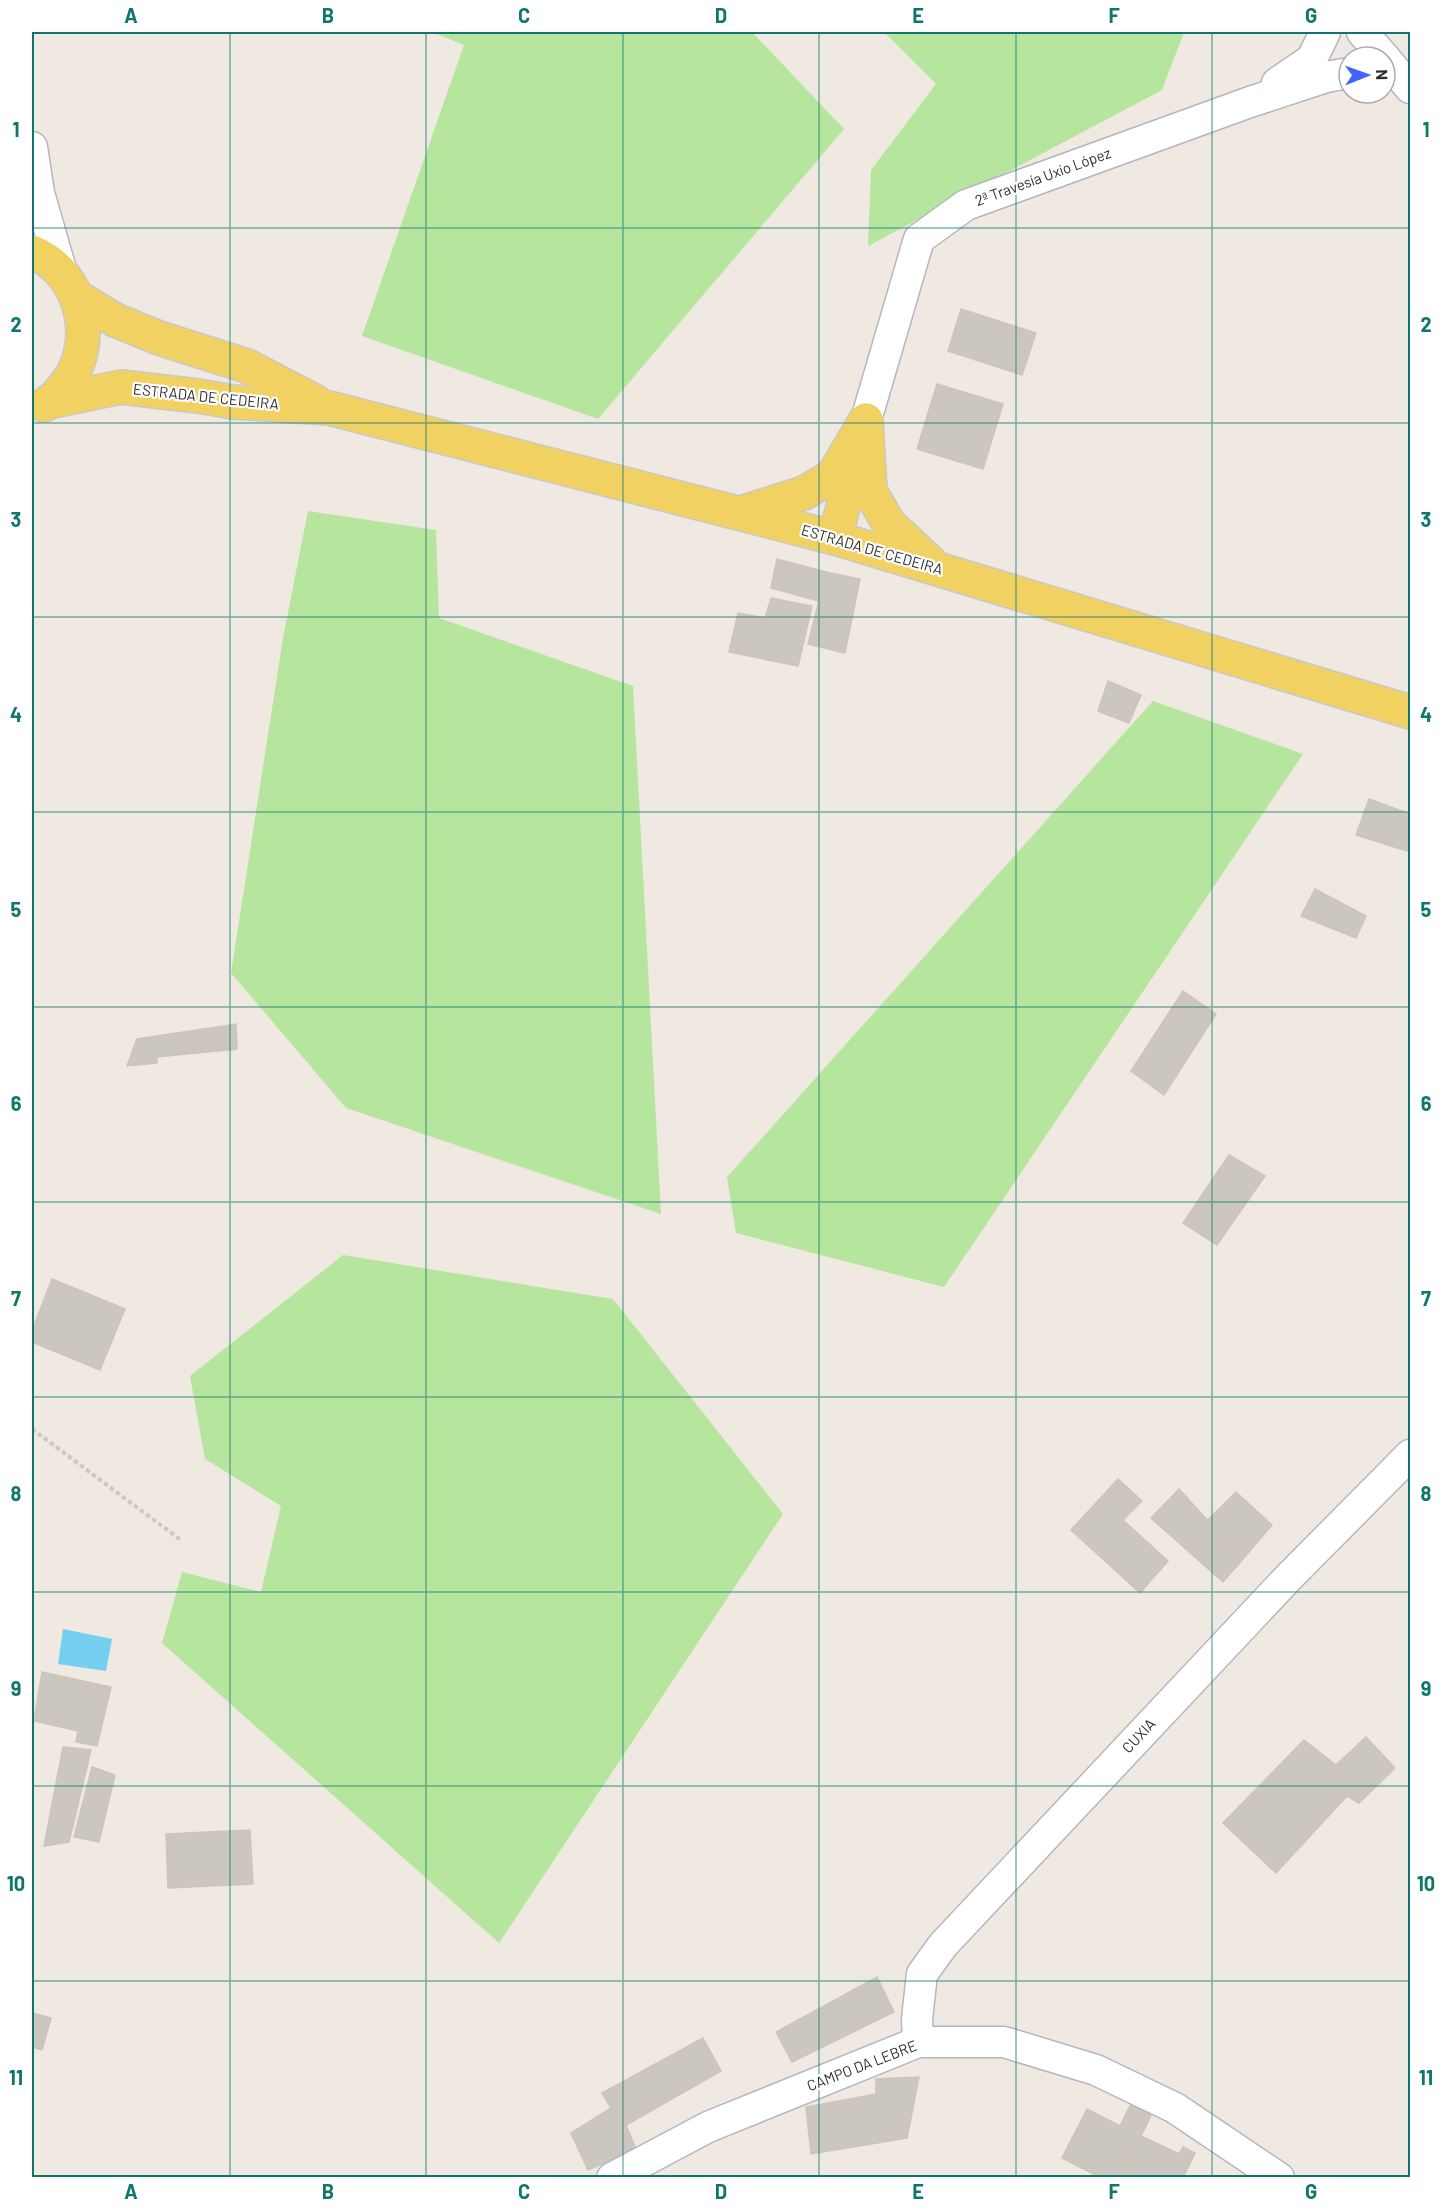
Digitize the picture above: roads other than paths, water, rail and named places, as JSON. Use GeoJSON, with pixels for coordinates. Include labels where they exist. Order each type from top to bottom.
{"type":"FeatureCollection","features":[{"type":"Feature","properties":{"kind":"main road","name":"ESTRADA DE CEDEIRA"},"geometry":{"type":"LineString","coordinates":[[32,252],[40,255],[70,285],[115,320],[159,338],[247,366],[329,408]]}},
{"type":"Feature","properties":{"kind":"main road"},"geometry":{"type":"LineString","coordinates":[[40,407],[70,381],[81,353],[84,325],[70,285]]}},
{"type":"Feature","properties":{"kind":"main road","name":"ESTRADA DE CEDEIRA"},"geometry":{"type":"LineString","coordinates":[[40,407],[121,387],[233,402],[329,408],[835,538],[1410,712]]}},
{"type":"Feature","properties":{"kind":"main road"},"geometry":{"type":"LineString","coordinates":[[741,513],[804,493],[833,476],[866,420]]}},
{"type":"Feature","properties":{"kind":"main road"},"geometry":{"type":"LineString","coordinates":[[835,538],[866,420]]}},
{"type":"Feature","properties":{"kind":"main road"},"geometry":{"type":"LineString","coordinates":[[866,420],[870,491],[889,524],[937,569]]}},
{"type":"Feature","properties":{"kind":"street"},"geometry":{"type":"LineString","coordinates":[[1250,102],[1312,59],[1325,32]]}},
{"type":"Feature","properties":{"kind":"street"},"geometry":{"type":"LineString","coordinates":[[1362,32],[1373,45]]}},
{"type":"Feature","properties":{"kind":"street"},"geometry":{"type":"LineString","coordinates":[[1250,102],[1337,75]]}},
{"type":"Feature","properties":{"kind":"street","name":"2ª Travesía Uxío López"},"geometry":{"type":"LineString","coordinates":[[866,420],[919,239],[966,205],[1250,102]]}},
{"type":"Feature","properties":{"kind":"street"},"geometry":{"type":"LineString","coordinates":[[32,147],[39,193],[70,285]]}},
{"type":"Feature","properties":{"kind":"street","name":"CUXIA"},"geometry":{"type":"LineString","coordinates":[[918,2042],[917,2019],[922,1974],[943,1946],[1288,1578],[1410,1455]]}},
{"type":"Feature","properties":{"kind":"street","name":"CAMPO DA LEBRE"},"geometry":{"type":"LineString","coordinates":[[612,2178],[708,2127],[918,2042],[1004,2042],[1096,2070],[1175,2108],[1279,2178]]}},
{"type":"Feature","properties":{"kind":"water"},"geometry":{"type":"Polygon","coordinates":[[[63,1629],[112,1639],[106,1671],[58,1664],[63,1629]]]}}]}
